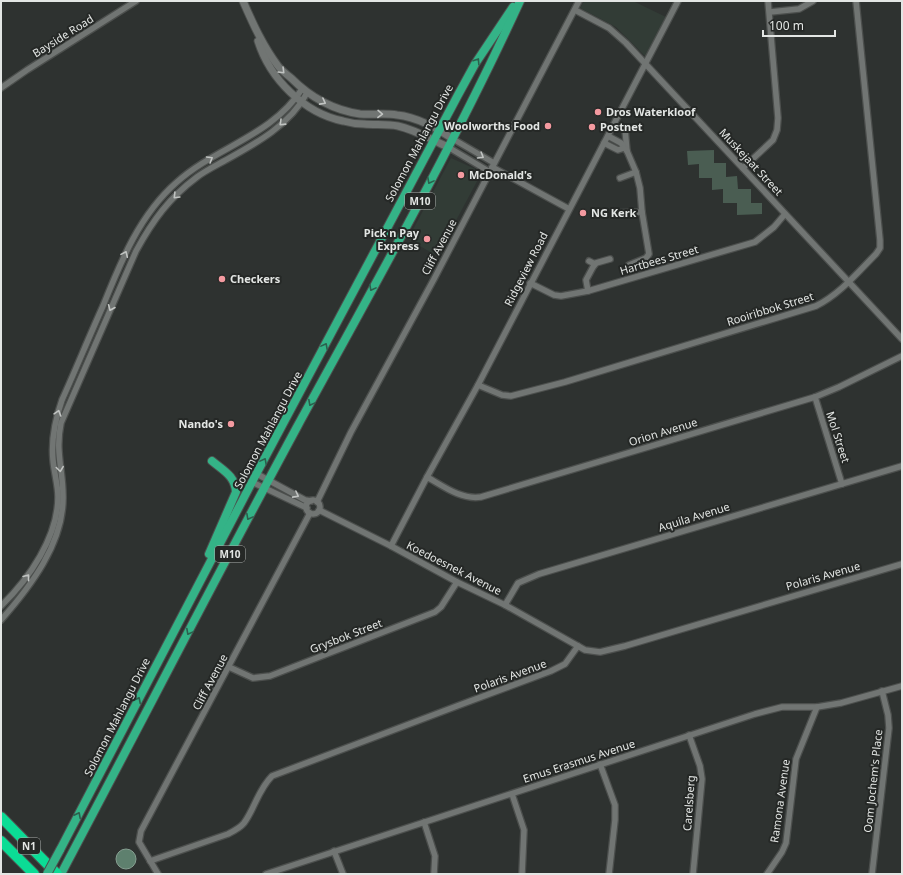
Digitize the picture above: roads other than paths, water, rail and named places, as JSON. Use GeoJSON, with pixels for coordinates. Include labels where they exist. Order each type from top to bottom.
{"type":"FeatureCollection","features":[{"type":"Feature","properties":{"kind":"highway","name":"N1"},"geometry":{"type":"LineString","coordinates":[[1,817],[57,874]]}},
{"type":"Feature","properties":{"kind":"highway","name":"N1"},"geometry":{"type":"LineString","coordinates":[[1,841],[34,874]]}},
{"type":"Feature","properties":{"kind":"main road"},"geometry":{"type":"LineString","coordinates":[[243,1],[265,47],[279,67],[304,91],[337,109],[362,114],[399,115],[418,120],[439,130],[453,139]]}},
{"type":"Feature","properties":{"kind":"main road","name":"Solomon Mahlangu Drive"},"geometry":{"type":"LineString","coordinates":[[47,874],[252,482],[433,141],[475,64],[517,1]]}},
{"type":"Feature","properties":{"kind":"main road","name":"Solomon Mahlangu Drive"},"geometry":{"type":"LineString","coordinates":[[61,874],[266,484],[453,139],[499,48],[520,1]]}},
{"type":"Feature","properties":{"kind":"main road"},"geometry":{"type":"LineString","coordinates":[[254,26],[260,47],[269,66],[280,82],[299,100],[319,113],[334,119],[364,124],[396,126],[415,132],[448,147]]}},
{"type":"Feature","properties":{"kind":"main road"},"geometry":{"type":"LineString","coordinates":[[176,627],[236,492],[233,478],[212,461]]}},
{"type":"Feature","properties":{"kind":"street","name":"Bayside Road"},"geometry":{"type":"LineString","coordinates":[[1,88],[136,1]]}},
{"type":"Feature","properties":{"kind":"street","name":"Cliff Avenue"},"geometry":{"type":"LineString","coordinates":[[317,502],[354,426],[434,279],[580,1]]}},
{"type":"Feature","properties":{"kind":"street","name":"Ridgeview Road"},"geometry":{"type":"LineString","coordinates":[[391,546],[478,385],[568,209],[608,136],[678,1]]}},
{"type":"Feature","properties":{"kind":"street"},"geometry":{"type":"LineString","coordinates":[[743,168],[773,140],[777,130],[778,118],[768,1]]}},
{"type":"Feature","properties":{"kind":"street"},"geometry":{"type":"LineString","coordinates":[[770,12],[799,9],[813,1]]}},
{"type":"Feature","properties":{"kind":"street","name":"Rooiribbok Street"},"geometry":{"type":"LineString","coordinates":[[478,385],[506,396],[565,382],[816,306],[831,297],[849,282],[880,248],[856,1]]}},
{"type":"Feature","properties":{"kind":"street","name":"Muskejaat Street"},"geometry":{"type":"LineString","coordinates":[[575,10],[616,34],[645,63],[902,339]]}},
{"type":"Feature","properties":{"kind":"street"},"geometry":{"type":"LineString","coordinates":[[1,620],[36,576],[55,539],[63,511],[63,496],[58,449],[58,435],[61,423],[136,251],[149,227],[159,213],[182,189],[199,176],[248,148],[277,128],[290,116],[304,91]]}},
{"type":"Feature","properties":{"kind":"street"},"geometry":{"type":"LineString","coordinates":[[1,606],[32,570],[44,548],[55,521],[58,497],[52,445],[56,417],[64,395],[130,244],[159,200],[177,182],[194,169],[273,122],[299,100]]}},
{"type":"Feature","properties":{"kind":"street"},"geometry":{"type":"LineString","coordinates":[[624,129],[626,149]]}},
{"type":"Feature","properties":{"kind":"street"},"geometry":{"type":"LineString","coordinates":[[608,136],[621,143],[626,149],[636,172],[640,188],[642,212],[649,254],[646,258],[629,265]]}},
{"type":"Feature","properties":{"kind":"street"},"geometry":{"type":"LineString","coordinates":[[453,139],[492,168]]}},
{"type":"Feature","properties":{"kind":"street"},"geometry":{"type":"LineString","coordinates":[[604,142],[618,150],[626,149]]}},
{"type":"Feature","properties":{"kind":"street"},"geometry":{"type":"LineString","coordinates":[[448,147],[492,168],[568,209]]}},
{"type":"Feature","properties":{"kind":"street"},"geometry":{"type":"LineString","coordinates":[[620,178],[636,172]]}},
{"type":"Feature","properties":{"kind":"street"},"geometry":{"type":"LineString","coordinates":[[616,213],[642,212]]}},
{"type":"Feature","properties":{"kind":"street","name":"Hartbees Street"},"geometry":{"type":"LineString","coordinates":[[530,283],[554,295],[561,296],[588,291],[755,242],[774,227],[785,214]]}},
{"type":"Feature","properties":{"kind":"street"},"geometry":{"type":"LineString","coordinates":[[588,291],[586,280],[592,263],[610,259]]}},
{"type":"Feature","properties":{"kind":"street","name":"Orion Avenue"},"geometry":{"type":"LineString","coordinates":[[427,477],[464,496],[475,498],[481,497],[815,397],[902,356]]}},
{"type":"Feature","properties":{"kind":"street","name":"Mol Street"},"geometry":{"type":"LineString","coordinates":[[815,397],[842,484]]}},
{"type":"Feature","properties":{"kind":"street","name":"Aquila Avenue"},"geometry":{"type":"LineString","coordinates":[[505,605],[518,583],[539,574],[902,466]]}},
{"type":"Feature","properties":{"kind":"street"},"geometry":{"type":"LineString","coordinates":[[252,482],[266,484],[305,500],[317,502],[320,505],[319,510],[317,513],[309,511],[266,484],[257,474]]}},
{"type":"Feature","properties":{"kind":"street"},"geometry":{"type":"LineString","coordinates":[[309,511],[307,504],[311,501]]}},
{"type":"Feature","properties":{"kind":"street","name":"Koedoesnek Avenue"},"geometry":{"type":"LineString","coordinates":[[319,510],[391,546],[457,582],[505,605],[578,646]]}},
{"type":"Feature","properties":{"kind":"street","name":"Cliff Avenue"},"geometry":{"type":"LineString","coordinates":[[158,874],[139,842],[141,831],[229,667],[309,511]]}},
{"type":"Feature","properties":{"kind":"street","name":"Polaris Avenue"},"geometry":{"type":"LineString","coordinates":[[150,861],[228,834],[235,830],[245,821],[262,788],[272,776],[551,671],[565,664],[578,646],[600,652],[610,650],[902,564]]}},
{"type":"Feature","properties":{"kind":"street","name":"Grysbok Street"},"geometry":{"type":"LineString","coordinates":[[229,667],[246,676],[257,679],[287,669],[435,612],[442,606],[457,582]]}},
{"type":"Feature","properties":{"kind":"street","name":"Emus Erasmus Avenue"},"geometry":{"type":"LineString","coordinates":[[266,874],[689,735],[782,707],[817,706],[841,703],[902,686]]}},
{"type":"Feature","properties":{"kind":"street","name":"Oom Jochem's Place"},"geometry":{"type":"LineString","coordinates":[[872,874],[889,728],[888,715],[882,692]]}},
{"type":"Feature","properties":{"kind":"street","name":"Ramona Avenue"},"geometry":{"type":"LineString","coordinates":[[767,874],[782,852],[786,843],[796,759],[817,706]]}},
{"type":"Feature","properties":{"kind":"street","name":"Carelsberg"},"geometry":{"type":"LineString","coordinates":[[689,735],[700,766],[702,779],[693,874]]}},
{"type":"Feature","properties":{"kind":"street"},"geometry":{"type":"LineString","coordinates":[[600,764],[615,805],[615,820],[609,874]]}},
{"type":"Feature","properties":{"kind":"street"},"geometry":{"type":"LineString","coordinates":[[512,794],[524,830],[522,874]]}},
{"type":"Feature","properties":{"kind":"street"},"geometry":{"type":"LineString","coordinates":[[424,822],[435,856],[434,874]]}},
{"type":"Feature","properties":{"kind":"street"},"geometry":{"type":"LineString","coordinates":[[334,851],[343,874]]}},
{"type":"Feature","properties":{"kind":"place","name":"Dros Waterkloof"},"geometry":{"type":"Point","coordinates":[598,112]}},
{"type":"Feature","properties":{"kind":"place","name":"Woolworths Food"},"geometry":{"type":"Point","coordinates":[548,126]}},
{"type":"Feature","properties":{"kind":"place","name":"Postnet"},"geometry":{"type":"Point","coordinates":[592,127]}},
{"type":"Feature","properties":{"kind":"place","name":"McDonald's"},"geometry":{"type":"Point","coordinates":[461,175]}},
{"type":"Feature","properties":{"kind":"place","name":"NG Kerk"},"geometry":{"type":"Point","coordinates":[583,213]}},
{"type":"Feature","properties":{"kind":"place","name":"Pick n Pay Express"},"geometry":{"type":"Point","coordinates":[427,239]}},
{"type":"Feature","properties":{"kind":"place","name":"Checkers"},"geometry":{"type":"Point","coordinates":[222,279]}},
{"type":"Feature","properties":{"kind":"place","name":"Nando's"},"geometry":{"type":"Point","coordinates":[231,424]}}]}
